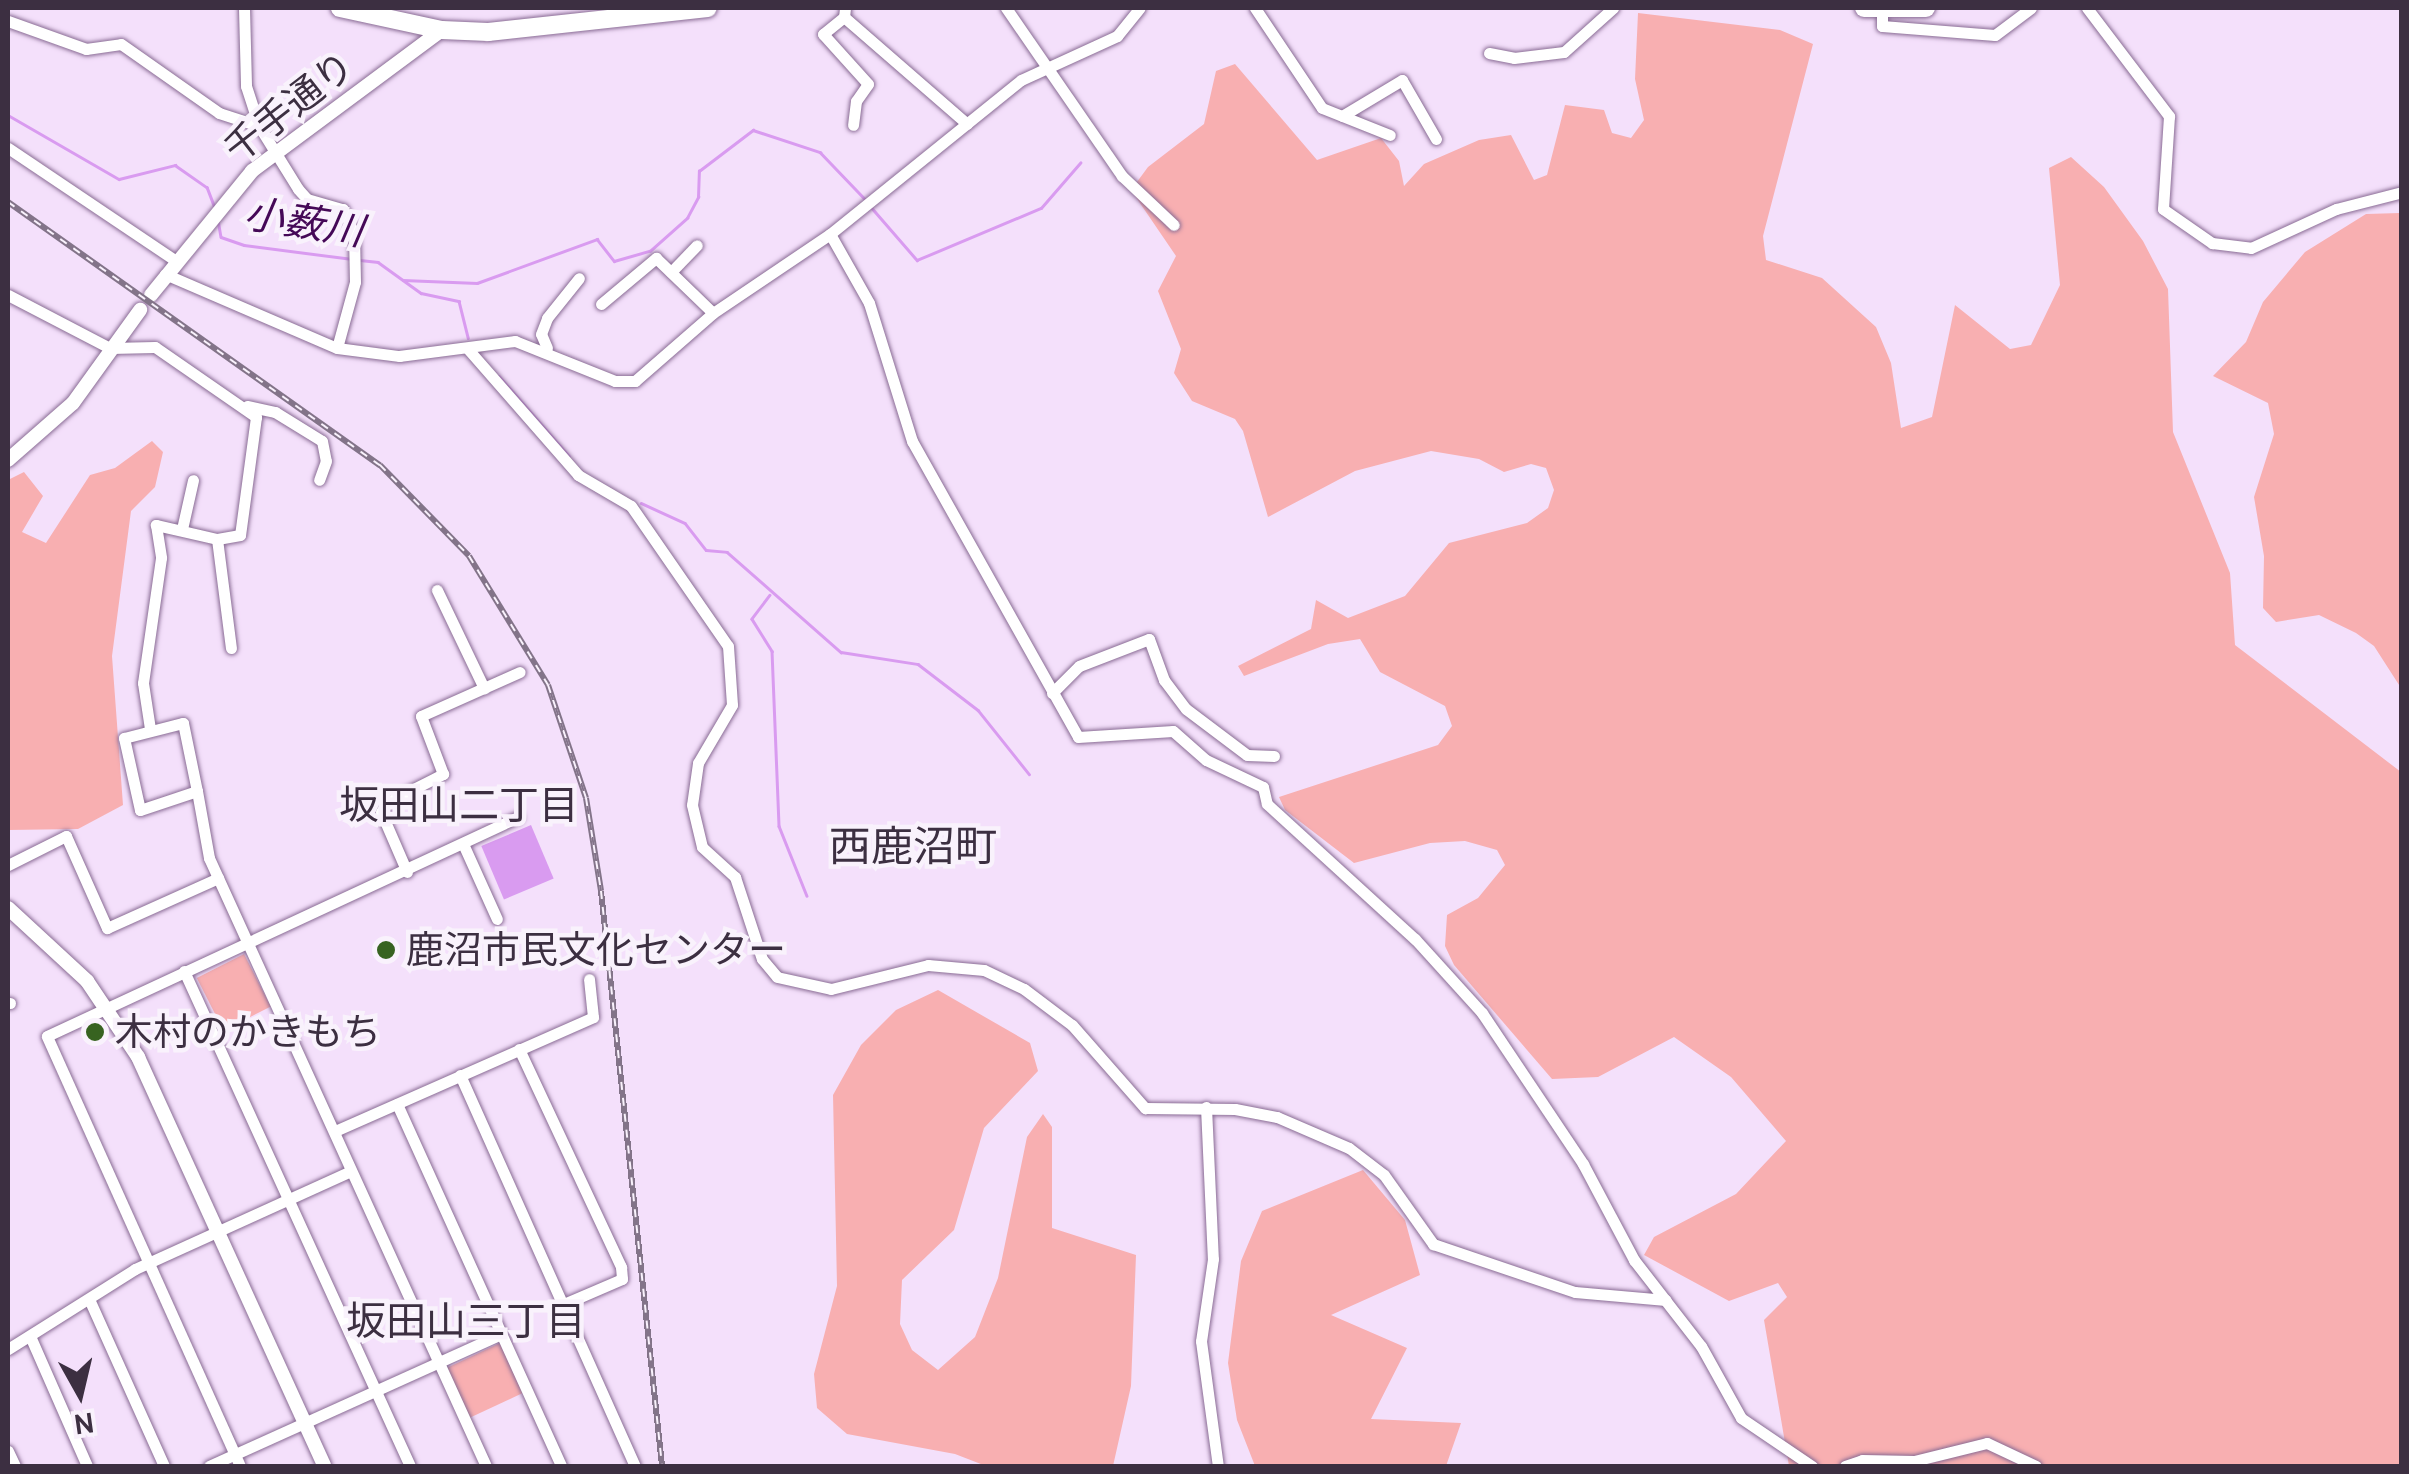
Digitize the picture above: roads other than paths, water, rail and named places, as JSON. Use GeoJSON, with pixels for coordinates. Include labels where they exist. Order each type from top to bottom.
{"type":"FeatureCollection","features":[{"type":"Feature","properties":{"kind":"main road"},"geometry":{"type":"LineString","coordinates":[[340,8],[442,30],[708,8]]}},
{"type":"Feature","properties":{"kind":"main road"},"geometry":{"type":"LineString","coordinates":[[1873,8],[1926,8]]}},
{"type":"Feature","properties":{"kind":"street"},"geometry":{"type":"LineString","coordinates":[[244,8],[246,86],[259,126],[307,199],[343,210],[354,234],[355,282],[337,348]]}},
{"type":"Feature","properties":{"kind":"street"},"geometry":{"type":"LineString","coordinates":[[1006,8],[1122,176],[1174,225]]}},
{"type":"Feature","properties":{"kind":"street"},"geometry":{"type":"LineString","coordinates":[[166,274],[337,348],[399,356],[515,341],[546,348],[615,381],[635,381],[713,313],[830,234],[967,124],[1046,66],[1117,36],[1140,8]]}},
{"type":"Feature","properties":{"kind":"street"},"geometry":{"type":"LineString","coordinates":[[1255,8],[1322,108],[1390,134]]}},
{"type":"Feature","properties":{"kind":"street"},"geometry":{"type":"LineString","coordinates":[[1489,53],[1514,58],[1564,52],[1613,8]]}},
{"type":"Feature","properties":{"kind":"street"},"geometry":{"type":"LineString","coordinates":[[1873,8],[1882,26],[1979,35],[1996,34],[2031,8]]}},
{"type":"Feature","properties":{"kind":"street"},"geometry":{"type":"LineString","coordinates":[[2086,8],[2169,116],[2163,209],[2212,244],[2252,248],[2336,209],[2402,192]]}},
{"type":"Feature","properties":{"kind":"street"},"geometry":{"type":"LineString","coordinates":[[853,125],[856,101],[868,84],[823,34],[845,12],[967,124]]}},
{"type":"Feature","properties":{"kind":"street"},"geometry":{"type":"LineString","coordinates":[[8,21],[86,49],[122,44],[218,114],[259,126]]}},
{"type":"Feature","properties":{"kind":"street","name":"千手通り"},"geometry":{"type":"LineString","coordinates":[[152,294],[231,193],[274,153],[442,30]]}},
{"type":"Feature","properties":{"kind":"street"},"geometry":{"type":"LineString","coordinates":[[1342,116],[1402,80],[1436,139]]}},
{"type":"Feature","properties":{"kind":"street"},"geometry":{"type":"LineString","coordinates":[[8,148],[176,261]]}},
{"type":"Feature","properties":{"kind":"street"},"geometry":{"type":"LineString","coordinates":[[830,234],[868,303],[912,440],[1078,737],[1173,731],[1206,760],[1263,787],[1267,804],[1415,939],[1482,1012],[1666,1300],[1701,1346],[1741,1418],[1812,1466]]}},
{"type":"Feature","properties":{"kind":"street"},"geometry":{"type":"LineString","coordinates":[[671,272],[698,246]]}},
{"type":"Feature","properties":{"kind":"street"},"geometry":{"type":"LineString","coordinates":[[601,304],[656,258],[713,313]]}},
{"type":"Feature","properties":{"kind":"street"},"geometry":{"type":"LineString","coordinates":[[546,348],[541,334],[547,318],[579,278]]}},
{"type":"Feature","properties":{"kind":"street"},"geometry":{"type":"LineString","coordinates":[[8,295],[110,348],[155,348],[243,405],[258,424],[247,466],[247,522],[240,535],[217,539],[156,525],[160,558],[143,683],[150,729]]}},
{"type":"Feature","properties":{"kind":"street"},"geometry":{"type":"LineString","coordinates":[[8,460],[73,403],[140,310]]}},
{"type":"Feature","properties":{"kind":"street"},"geometry":{"type":"LineString","coordinates":[[467,348],[578,475],[631,506],[728,646],[732,705],[698,763],[692,806],[702,846],[736,877],[770,971],[831,989],[928,965],[984,970],[1024,989],[1072,1025],[1146,1108],[1206,1107],[1278,1117],[1350,1148],[1400,1191],[1434,1244],[1575,1292],[1666,1300]]}},
{"type":"Feature","properties":{"kind":"street"},"geometry":{"type":"LineString","coordinates":[[243,405],[275,412],[322,441],[326,461],[319,480]]}},
{"type":"Feature","properties":{"kind":"street"},"geometry":{"type":"LineString","coordinates":[[182,529],[193,480]]}},
{"type":"Feature","properties":{"kind":"street"},"geometry":{"type":"LineString","coordinates":[[217,539],[232,648]]}},
{"type":"Feature","properties":{"kind":"street"},"geometry":{"type":"LineString","coordinates":[[437,590],[484,688]]}},
{"type":"Feature","properties":{"kind":"street"},"geometry":{"type":"LineString","coordinates":[[1052,693],[1079,666],[1149,639],[1164,680],[1186,709],[1247,755],[1274,756]]}},
{"type":"Feature","properties":{"kind":"street"},"geometry":{"type":"LineString","coordinates":[[407,872],[383,820],[383,806],[443,774],[421,716],[520,672]]}},
{"type":"Feature","properties":{"kind":"street"},"geometry":{"type":"LineString","coordinates":[[198,790],[140,810],[124,738],[184,723],[218,878],[486,1466]]}},
{"type":"Feature","properties":{"kind":"street"},"geometry":{"type":"LineString","coordinates":[[237,1461],[46,1041],[50,1032],[464,846],[518,817]]}},
{"type":"Feature","properties":{"kind":"street"},"geometry":{"type":"LineString","coordinates":[[8,864],[66,836],[108,928],[218,878]]}},
{"type":"Feature","properties":{"kind":"street"},"geometry":{"type":"LineString","coordinates":[[464,846],[497,919]]}},
{"type":"Feature","properties":{"kind":"street"},"geometry":{"type":"LineString","coordinates":[[8,908],[75,968],[138,1057],[324,1466]]}},
{"type":"Feature","properties":{"kind":"street"},"geometry":{"type":"LineString","coordinates":[[184,970],[410,1466]]}},
{"type":"Feature","properties":{"kind":"street"},"geometry":{"type":"LineString","coordinates":[[335,1131],[594,1017],[589,979]]}},
{"type":"Feature","properties":{"kind":"street"},"geometry":{"type":"LineString","coordinates":[[519,1049],[621,1267],[622,1280],[564,1304]]}},
{"type":"Feature","properties":{"kind":"street"},"geometry":{"type":"LineString","coordinates":[[460,1076],[635,1466]]}},
{"type":"Feature","properties":{"kind":"street"},"geometry":{"type":"LineString","coordinates":[[397,1104],[561,1466]]}},
{"type":"Feature","properties":{"kind":"street"},"geometry":{"type":"LineString","coordinates":[[1206,1107],[1213,1259],[1201,1341],[1218,1466]]}},
{"type":"Feature","properties":{"kind":"street"},"geometry":{"type":"LineString","coordinates":[[8,1349],[147,1263],[351,1171]]}},
{"type":"Feature","properties":{"kind":"street"},"geometry":{"type":"LineString","coordinates":[[89,1300],[164,1466]]}},
{"type":"Feature","properties":{"kind":"street"},"geometry":{"type":"LineString","coordinates":[[209,1466],[237,1461],[304,1424],[501,1334]]}},
{"type":"Feature","properties":{"kind":"street"},"geometry":{"type":"LineString","coordinates":[[30,1336],[87,1466]]}},
{"type":"Feature","properties":{"kind":"street"},"geometry":{"type":"LineString","coordinates":[[1845,1466],[1862,1460],[1914,1461],[1988,1443],[2036,1466]]}},
{"type":"Feature","properties":{"kind":"street"},"geometry":{"type":"LineString","coordinates":[[8,1451],[15,1466]]}},
{"type":"Feature","properties":{"kind":"waterway"},"geometry":{"type":"LineString","coordinates":[[8,115],[119,179],[175,165],[207,187],[215,208]]}},
{"type":"Feature","properties":{"kind":"waterway"},"geometry":{"type":"LineString","coordinates":[[403,280],[477,283],[597,239],[614,261],[650,251],[687,218],[698,197],[699,171],[753,130],[820,152],[864,198]]}},
{"type":"Feature","properties":{"kind":"waterway"},"geometry":{"type":"LineString","coordinates":[[872,208],[917,260],[1041,208],[1080,163]]}},
{"type":"Feature","properties":{"kind":"waterway","name":"小薮川"},"geometry":{"type":"LineString","coordinates":[[218,220],[221,237],[244,245],[352,259]]}},
{"type":"Feature","properties":{"kind":"waterway"},"geometry":{"type":"LineString","coordinates":[[360,260],[378,262],[421,293],[459,301],[468,338]]}},
{"type":"Feature","properties":{"kind":"waterway"},"geometry":{"type":"LineString","coordinates":[[499,376],[569,456]]}},
{"type":"Feature","properties":{"kind":"waterway"},"geometry":{"type":"LineString","coordinates":[[641,503],[685,523],[706,550],[727,552],[841,652],[918,664],[978,710],[1029,774]]}},
{"type":"Feature","properties":{"kind":"waterway"},"geometry":{"type":"LineString","coordinates":[[770,595],[752,619],[772,651],[779,826],[807,896]]}},
{"type":"Feature","properties":{"kind":"railway"},"geometry":{"type":"LineString","coordinates":[[8,202],[380,465],[469,556],[548,685],[586,798],[601,891],[662,1466]]}},
{"type":"Feature","properties":{"kind":"place","name":"鹿沼市民文化センター"},"geometry":{"type":"Point","coordinates":[386,950]}},
{"type":"Feature","properties":{"kind":"place","name":"木村のかきもち"},"geometry":{"type":"Point","coordinates":[95,1032]}},
{"type":"Feature","properties":{"kind":"district","name":"坂田山二丁目"},"geometry":{"type":"Point","coordinates":[459,805]}},
{"type":"Feature","properties":{"kind":"district","name":"西鹿沼町"},"geometry":{"type":"Point","coordinates":[913,846]}},
{"type":"Feature","properties":{"kind":"district","name":"坂田山三丁目"},"geometry":{"type":"Point","coordinates":[466,1321]}}]}
